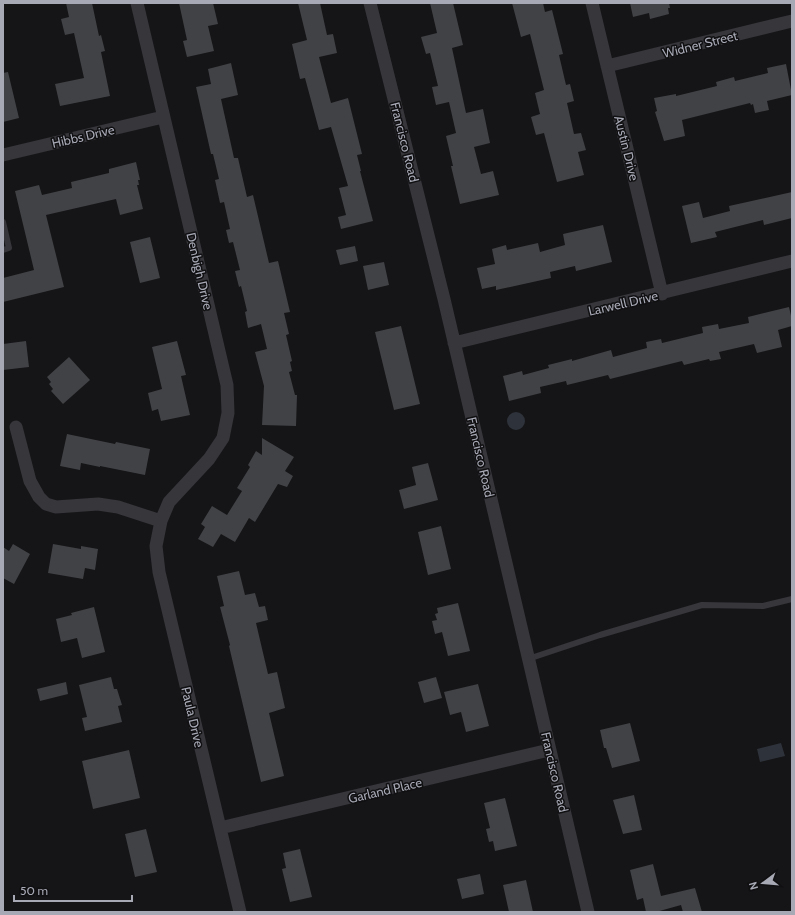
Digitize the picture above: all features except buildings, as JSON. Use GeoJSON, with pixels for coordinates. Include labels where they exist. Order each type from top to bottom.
{"type":"FeatureCollection","features":[{"type":"Feature","properties":{"kind":"street","name":"Denbigh Drive"},"geometry":{"type":"LineString","coordinates":[[137,3],[227,385],[228,413],[223,438],[210,459],[169,502],[161,521]]}},
{"type":"Feature","properties":{"kind":"street","name":"Francisco Road"},"geometry":{"type":"LineString","coordinates":[[370,3],[454,343],[588,912]]}},
{"type":"Feature","properties":{"kind":"street","name":"Austin Drive"},"geometry":{"type":"LineString","coordinates":[[592,3],[662,294]]}},
{"type":"Feature","properties":{"kind":"street","name":"Widner Street"},"geometry":{"type":"LineString","coordinates":[[607,66],[792,21]]}},
{"type":"Feature","properties":{"kind":"street","name":"Hibbs Drive"},"geometry":{"type":"LineString","coordinates":[[3,155],[164,117]]}},
{"type":"Feature","properties":{"kind":"street","name":"Larwell Drive"},"geometry":{"type":"LineString","coordinates":[[454,343],[792,262]]}},
{"type":"Feature","properties":{"kind":"street"},"geometry":{"type":"LineString","coordinates":[[16,427],[30,481],[39,498],[46,504],[56,507],[98,504],[118,507],[161,521]]}},
{"type":"Feature","properties":{"kind":"street","name":"Paula Drive"},"geometry":{"type":"LineString","coordinates":[[161,521],[156,546],[159,572],[240,912]]}},
{"type":"Feature","properties":{"kind":"street","name":"Garland Place"},"geometry":{"type":"LineString","coordinates":[[220,828],[550,750]]}},
{"type":"Feature","properties":{"kind":"lane"},"geometry":{"type":"LineString","coordinates":[[3,222],[9,248],[3,250]]}},
{"type":"Feature","properties":{"kind":"lane"},"geometry":{"type":"LineString","coordinates":[[528,659],[600,635],[702,605],[763,606],[792,599]]}},
{"type":"Feature","properties":{"kind":"shaded area"},"geometry":{"type":"Polygon","coordinates":[[[516,412],[522,415],[525,421],[522,427],[516,430],[510,427],[507,421],[510,415],[516,412]]]}},
{"type":"Feature","properties":{"kind":"shaded area"},"geometry":{"type":"Polygon","coordinates":[[[781,743],[785,756],[760,762],[757,749],[781,743]]]}}]}
